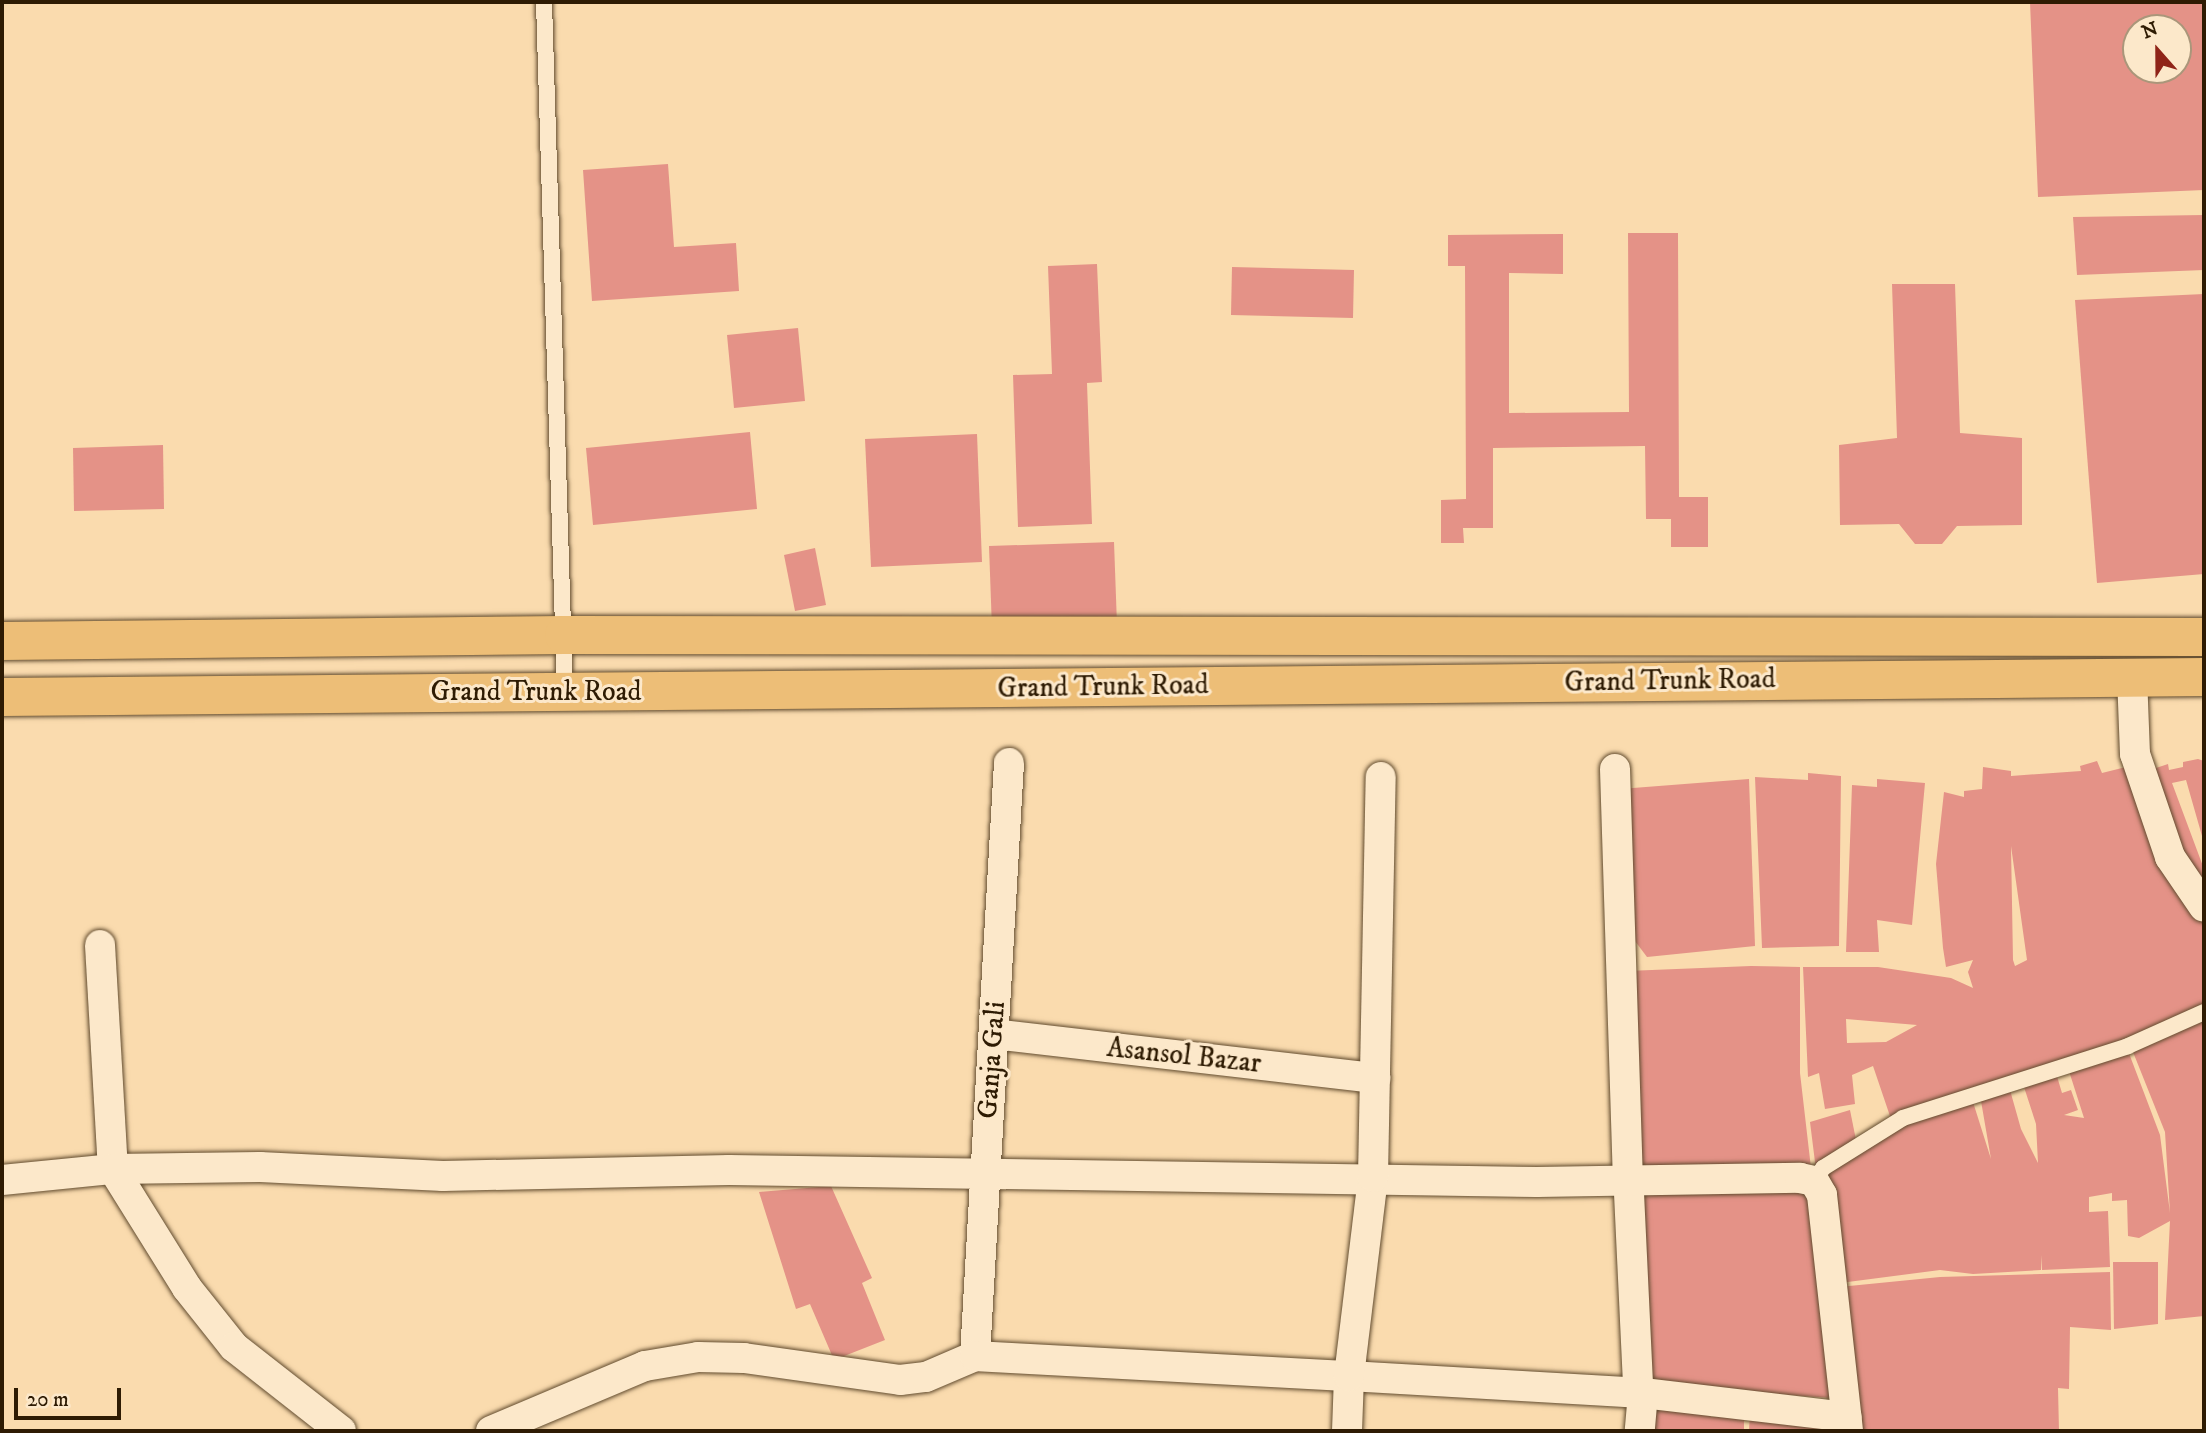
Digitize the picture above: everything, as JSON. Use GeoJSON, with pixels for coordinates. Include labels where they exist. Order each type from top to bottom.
{"type":"FeatureCollection","features":[{"type":"Feature","properties":{"kind":"main road"},"geometry":{"type":"LineString","coordinates":[[2,641],[564,635],[2204,638]]}},
{"type":"Feature","properties":{"kind":"main road","name":"Grand Trunk Road"},"geometry":{"type":"LineString","coordinates":[[2,696],[2204,677]]}},
{"type":"Feature","properties":{"kind":"street"},"geometry":{"type":"LineString","coordinates":[[2133,676],[2135,754],[2170,857],[2204,907]]}},
{"type":"Feature","properties":{"kind":"street","name":"Ganja Gali"},"geometry":{"type":"LineString","coordinates":[[975,1356],[1009,763]]}},
{"type":"Feature","properties":{"kind":"street"},"geometry":{"type":"LineString","coordinates":[[1615,769],[1638,1387],[1643,1393],[1640,1431]]}},
{"type":"Feature","properties":{"kind":"street"},"geometry":{"type":"LineString","coordinates":[[1347,1431],[1349,1376],[1373,1177],[1381,777]]}},
{"type":"Feature","properties":{"kind":"street"},"geometry":{"type":"LineString","coordinates":[[100,945],[113,1168],[187,1288],[234,1347],[341,1431]]}},
{"type":"Feature","properties":{"kind":"street","name":"Asansol Bazar"},"geometry":{"type":"LineString","coordinates":[[994,1034],[1375,1077]]}},
{"type":"Feature","properties":{"kind":"street"},"geometry":{"type":"LineString","coordinates":[[2,1180],[113,1168],[260,1167],[443,1176],[729,1170],[1247,1180],[1373,1177],[1814,1181],[1822,1195],[1847,1424],[1643,1393],[975,1356],[926,1377],[900,1380],[744,1358],[698,1357],[645,1366],[491,1431]]}},
{"type":"Feature","properties":{"kind":"lane"},"geometry":{"type":"LineString","coordinates":[[544,2],[565,692]]}},
{"type":"Feature","properties":{"kind":"lane"},"geometry":{"type":"LineString","coordinates":[[1814,1181],[1823,1168],[1903,1118],[2128,1046],[2204,1012]]}},
{"type":"Feature","properties":{"kind":"building"},"geometry":{"type":"Polygon","coordinates":[[[2030,2],[2204,2],[2204,190],[2038,197],[2030,2]]]}},
{"type":"Feature","properties":{"kind":"building"},"geometry":{"type":"Polygon","coordinates":[[[668,164],[674,247],[736,243],[739,291],[592,301],[583,170],[668,164]]]}},
{"type":"Feature","properties":{"kind":"building"},"geometry":{"type":"Polygon","coordinates":[[[2204,215],[2204,270],[2077,275],[2073,217],[2204,215]]]}},
{"type":"Feature","properties":{"kind":"building"},"geometry":{"type":"Polygon","coordinates":[[[1628,233],[1678,233],[1679,497],[1708,497],[1708,547],[1671,547],[1671,519],[1646,519],[1645,446],[1493,448],[1493,528],[1463,528],[1464,543],[1441,543],[1441,500],[1466,499],[1465,266],[1448,266],[1448,235],[1563,234],[1563,274],[1509,273],[1509,413],[1629,412],[1628,233]]]}},
{"type":"Feature","properties":{"kind":"building"},"geometry":{"type":"Polygon","coordinates":[[[1097,264],[1102,382],[1087,383],[1092,524],[1018,527],[1013,375],[1052,374],[1048,266],[1097,264]]]}},
{"type":"Feature","properties":{"kind":"building"},"geometry":{"type":"Polygon","coordinates":[[[1232,267],[1354,270],[1353,318],[1231,315],[1232,267]]]}},
{"type":"Feature","properties":{"kind":"building"},"geometry":{"type":"Polygon","coordinates":[[[1892,284],[1955,284],[1960,433],[2022,438],[2022,525],[1957,526],[1942,544],[1915,544],[1899,524],[1840,525],[1839,445],[1897,438],[1892,284]]]}},
{"type":"Feature","properties":{"kind":"building"},"geometry":{"type":"Polygon","coordinates":[[[2204,294],[2204,574],[2097,583],[2075,300],[2204,294]]]}},
{"type":"Feature","properties":{"kind":"building"},"geometry":{"type":"Polygon","coordinates":[[[798,328],[805,401],[734,408],[727,335],[798,328]]]}},
{"type":"Feature","properties":{"kind":"building"},"geometry":{"type":"Polygon","coordinates":[[[750,432],[757,509],[593,525],[586,448],[750,432]]]}},
{"type":"Feature","properties":{"kind":"building"},"geometry":{"type":"Polygon","coordinates":[[[977,434],[982,562],[871,567],[865,439],[977,434]]]}},
{"type":"Feature","properties":{"kind":"building"},"geometry":{"type":"Polygon","coordinates":[[[163,445],[164,509],[74,511],[73,448],[163,445]]]}},
{"type":"Feature","properties":{"kind":"building"},"geometry":{"type":"Polygon","coordinates":[[[1114,542],[1117,625],[992,629],[989,546],[1114,542]]]}},
{"type":"Feature","properties":{"kind":"building"},"geometry":{"type":"Polygon","coordinates":[[[815,548],[826,605],[795,611],[784,555],[815,548]]]}},
{"type":"Feature","properties":{"kind":"building"},"geometry":{"type":"Polygon","coordinates":[[[2198,759],[2204,761],[2204,843],[2186,780],[2172,783],[2204,869],[2204,899],[2147,771],[2168,764],[2169,770],[2183,767],[2183,762],[2198,759]]]}},
{"type":"Feature","properties":{"kind":"building"},"geometry":{"type":"Polygon","coordinates":[[[2097,761],[2102,773],[2130,766],[2204,917],[2204,1009],[2168,1027],[1892,1122],[1873,1066],[1852,1075],[1855,1104],[1825,1109],[1819,1073],[1808,1077],[1803,967],[1878,967],[1951,978],[1973,988],[1968,972],[1973,960],[1946,967],[1943,948],[1936,864],[1944,792],[1964,797],[1964,791],[1982,789],[1983,767],[2011,771],[2011,776],[2081,771],[2080,766],[2097,761]],[[2011,846],[2013,960],[2015,966],[2027,960],[2011,846]],[[1846,1019],[1847,1043],[1886,1042],[1917,1025],[1846,1019]]]}},
{"type":"Feature","properties":{"kind":"building"},"geometry":{"type":"Polygon","coordinates":[[[1808,773],[1841,776],[1839,946],[1762,948],[1755,777],[1808,780],[1808,773]]]}},
{"type":"Feature","properties":{"kind":"building"},"geometry":{"type":"Polygon","coordinates":[[[1749,779],[1755,946],[1647,957],[1632,937],[1620,789],[1749,779]]]}},
{"type":"Feature","properties":{"kind":"building"},"geometry":{"type":"Polygon","coordinates":[[[1877,779],[1925,783],[1912,925],[1877,920],[1879,952],[1846,952],[1852,785],[1877,787],[1877,779]]]}},
{"type":"Feature","properties":{"kind":"building"},"geometry":{"type":"Polygon","coordinates":[[[1751,966],[1800,967],[1800,1073],[1811,1168],[1632,1175],[1627,971],[1751,966]]]}},
{"type":"Feature","properties":{"kind":"building"},"geometry":{"type":"Polygon","coordinates":[[[2204,1015],[2204,1316],[2165,1320],[2170,1221],[2139,1238],[2128,1236],[2127,1200],[2112,1201],[2112,1193],[2089,1197],[2089,1212],[2108,1211],[2110,1267],[2042,1270],[2041,1255],[2041,1270],[1973,1274],[1940,1270],[1840,1283],[1823,1170],[1910,1117],[1973,1102],[1991,1159],[1981,1101],[2010,1090],[2021,1129],[2038,1163],[2036,1124],[2023,1084],[2056,1073],[2062,1093],[2071,1090],[2078,1110],[2064,1115],[2084,1118],[2068,1068],[2127,1048],[2160,1135],[2170,1213],[2165,1132],[2131,1047],[2204,1015]]]}},
{"type":"Feature","properties":{"kind":"building"},"geometry":{"type":"Polygon","coordinates":[[[1850,1110],[1857,1145],[1816,1170],[1810,1122],[1850,1110]]]}},
{"type":"Feature","properties":{"kind":"building"},"geometry":{"type":"Polygon","coordinates":[[[831,1186],[872,1278],[862,1283],[885,1340],[834,1360],[810,1304],[796,1309],[759,1192],[831,1186]]]}},
{"type":"Feature","properties":{"kind":"building"},"geometry":{"type":"Polygon","coordinates":[[[1812,1188],[1832,1398],[1647,1385],[1641,1189],[1812,1188]]]}},
{"type":"Feature","properties":{"kind":"building"},"geometry":{"type":"Polygon","coordinates":[[[2113,1262],[2158,1262],[2158,1324],[2114,1329],[2113,1262]]]}},
{"type":"Feature","properties":{"kind":"building"},"geometry":{"type":"Polygon","coordinates":[[[2110,1272],[2111,1330],[2070,1327],[2069,1389],[2058,1388],[2059,1431],[1853,1431],[1839,1287],[1940,1277],[2110,1272]]]}},
{"type":"Feature","properties":{"kind":"building"},"geometry":{"type":"Polygon","coordinates":[[[1645,1405],[1709,1409],[1711,1417],[1744,1416],[1744,1431],[1643,1431],[1645,1405]]]}},
{"type":"Feature","properties":{"kind":"building"},"geometry":{"type":"Polygon","coordinates":[[[1750,1412],[1830,1414],[1833,1431],[1749,1431],[1750,1412]]]}}]}
